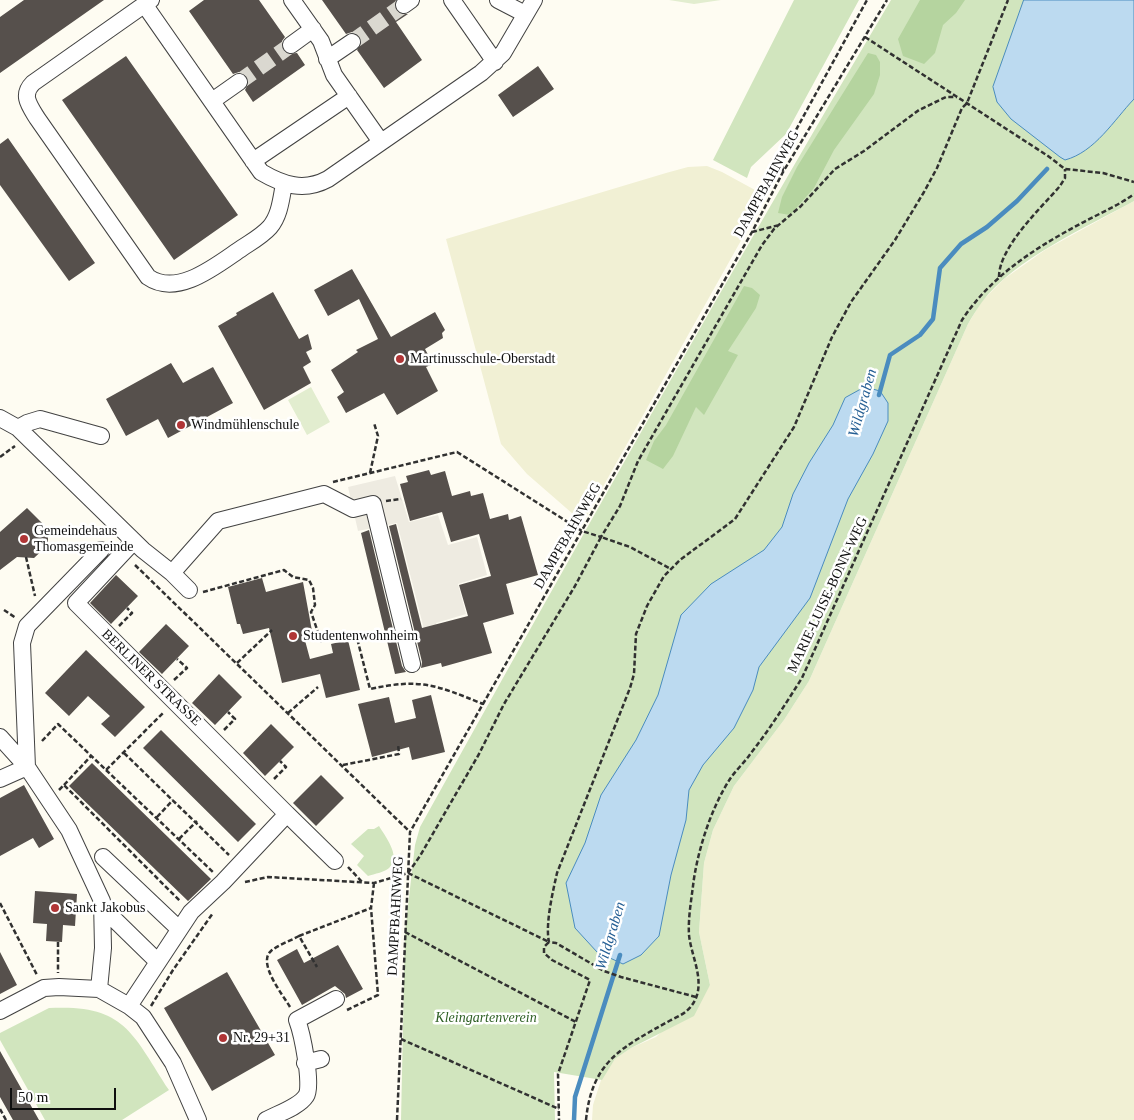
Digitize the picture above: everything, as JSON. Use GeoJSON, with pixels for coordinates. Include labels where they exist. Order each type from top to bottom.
{"type":"FeatureCollection","features":[{"type":"Feature","properties":{"kind":"street"},"geometry":{"type":"LineString","coordinates":[[292,0],[321,42],[334,75],[381,142]]}},
{"type":"Feature","properties":{"kind":"street"},"geometry":{"type":"LineString","coordinates":[[452,0],[495,62]]}},
{"type":"Feature","properties":{"kind":"street"},"geometry":{"type":"LineString","coordinates":[[498,0],[525,14]]}},
{"type":"Feature","properties":{"kind":"street"},"geometry":{"type":"LineString","coordinates":[[284,184],[280,209],[269,228],[206,272],[173,283],[155,282],[148,277],[37,118],[28,102],[27,88],[148,2],[212,101],[261,172],[284,184],[301,187],[319,184],[495,62],[503,53],[534,0]]}},
{"type":"Feature","properties":{"kind":"street"},"geometry":{"type":"LineString","coordinates":[[291,45],[313,29]]}},
{"type":"Feature","properties":{"kind":"street"},"geometry":{"type":"LineString","coordinates":[[327,59],[352,42]]}},
{"type":"Feature","properties":{"kind":"street"},"geometry":{"type":"LineString","coordinates":[[212,101],[239,82]]}},
{"type":"Feature","properties":{"kind":"street"},"geometry":{"type":"LineString","coordinates":[[253,161],[349,96]]}},
{"type":"Feature","properties":{"kind":"street"},"geometry":{"type":"LineString","coordinates":[[0,418],[18,428],[134,541],[189,590]]}},
{"type":"Feature","properties":{"kind":"street"},"geometry":{"type":"LineString","coordinates":[[18,428],[27,422],[40,419],[101,436]]}},
{"type":"Feature","properties":{"kind":"street"},"geometry":{"type":"LineString","coordinates":[[172,574],[218,521],[324,494],[353,508],[373,504],[412,664]]}},
{"type":"Feature","properties":{"kind":"street","name":"BERLINER STRASSE"},"geometry":{"type":"LineString","coordinates":[[134,541],[76,603],[287,814],[341,863]]}},
{"type":"Feature","properties":{"kind":"street"},"geometry":{"type":"LineString","coordinates":[[27,767],[22,643],[27,626],[101,550]]}},
{"type":"Feature","properties":{"kind":"street"},"geometry":{"type":"LineString","coordinates":[[0,737],[27,767],[69,830],[102,901],[103,948],[99,989]]}},
{"type":"Feature","properties":{"kind":"street"},"geometry":{"type":"LineString","coordinates":[[0,779],[27,767]]}},
{"type":"Feature","properties":{"kind":"street"},"geometry":{"type":"LineString","coordinates":[[129,1006],[191,912],[223,882],[287,814]]}},
{"type":"Feature","properties":{"kind":"street"},"geometry":{"type":"LineString","coordinates":[[103,857],[179,929]]}},
{"type":"Feature","properties":{"kind":"street"},"geometry":{"type":"LineString","coordinates":[[114,919],[158,962]]}},
{"type":"Feature","properties":{"kind":"street"},"geometry":{"type":"LineString","coordinates":[[0,1011],[51,987],[99,989],[129,1006],[143,1018],[173,1063],[198,1120]]}},
{"type":"Feature","properties":{"kind":"street"},"geometry":{"type":"LineString","coordinates":[[266,1120],[305,1098],[309,1089],[303,1034],[297,1020],[336,999]]}},
{"type":"Feature","properties":{"kind":"street"},"geometry":{"type":"LineString","coordinates":[[305,1063],[321,1059]]}},
{"type":"Feature","properties":{"kind":"path"},"geometry":{"type":"LineString","coordinates":[[783,172],[781,160],[868,0]]}},
{"type":"Feature","properties":{"kind":"path","name":"DAMPFBAHNWEG"},"geometry":{"type":"LineString","coordinates":[[397,1120],[410,832],[752,232],[783,172],[887,0]]}},
{"type":"Feature","properties":{"kind":"path"},"geometry":{"type":"LineString","coordinates":[[549,942],[547,934],[557,873],[630,688],[634,674],[636,634],[647,606],[671,569],[698,546],[735,519],[794,427],[832,337],[851,302],[895,240],[937,168],[962,108],[968,104],[1008,0]]}},
{"type":"Feature","properties":{"kind":"path"},"geometry":{"type":"LineString","coordinates":[[864,37],[957,96],[1065,169],[1103,174],[1134,182]]}},
{"type":"Feature","properties":{"kind":"path"},"geometry":{"type":"LineString","coordinates":[[240,883],[268,877],[364,884],[408,873],[420,856],[479,754],[504,704],[576,586],[601,537],[620,506],[638,461],[762,245],[835,169],[864,151],[919,110],[946,97],[957,96]]}},
{"type":"Feature","properties":{"kind":"path"},"geometry":{"type":"LineString","coordinates":[[999,277],[999,270],[1007,250],[1060,186],[1065,178],[1065,169]]}},
{"type":"Feature","properties":{"kind":"path","name":"MARIE-LUISE-BONN-WEG"},"geometry":{"type":"LineString","coordinates":[[696,997],[698,981],[689,935],[693,884],[705,832],[730,780],[775,721],[802,678],[962,320],[977,298],[999,277],[1045,242],[1134,194]]}},
{"type":"Feature","properties":{"kind":"path"},"geometry":{"type":"LineString","coordinates":[[752,232],[781,225]]}},
{"type":"Feature","properties":{"kind":"path"},"geometry":{"type":"LineString","coordinates":[[370,473],[378,436],[374,423]]}},
{"type":"Feature","properties":{"kind":"path"},"geometry":{"type":"LineString","coordinates":[[15,446],[22,452]]}},
{"type":"Feature","properties":{"kind":"path"},"geometry":{"type":"LineString","coordinates":[[324,494],[332,482],[456,452],[582,531],[630,547],[671,569]]}},
{"type":"Feature","properties":{"kind":"path"},"geometry":{"type":"LineString","coordinates":[[123,553],[410,832]]}},
{"type":"Feature","properties":{"kind":"path"},"geometry":{"type":"LineString","coordinates":[[26,557],[39,615]]}},
{"type":"Feature","properties":{"kind":"path"},"geometry":{"type":"LineString","coordinates":[[189,590],[194,594],[284,570],[293,577],[309,580],[313,588],[316,605],[311,612],[321,641],[356,634],[370,689],[414,682],[435,686],[483,704]]}},
{"type":"Feature","properties":{"kind":"path"},"geometry":{"type":"LineString","coordinates":[[109,638],[132,613],[127,608]]}},
{"type":"Feature","properties":{"kind":"path"},"geometry":{"type":"LineString","coordinates":[[237,663],[272,630]]}},
{"type":"Feature","properties":{"kind":"path"},"geometry":{"type":"LineString","coordinates":[[106,770],[124,753],[169,697],[187,668],[177,659]]}},
{"type":"Feature","properties":{"kind":"path"},"geometry":{"type":"LineString","coordinates":[[288,713],[318,687]]}},
{"type":"Feature","properties":{"kind":"path"},"geometry":{"type":"LineString","coordinates":[[214,740],[235,719],[228,712]]}},
{"type":"Feature","properties":{"kind":"path"},"geometry":{"type":"LineString","coordinates":[[58,724],[223,882]]}},
{"type":"Feature","properties":{"kind":"path"},"geometry":{"type":"LineString","coordinates":[[343,765],[399,754],[398,744]]}},
{"type":"Feature","properties":{"kind":"path"},"geometry":{"type":"LineString","coordinates":[[124,753],[196,821],[239,865]]}},
{"type":"Feature","properties":{"kind":"path"},"geometry":{"type":"LineString","coordinates":[[49,800],[91,756]]}},
{"type":"Feature","properties":{"kind":"path"},"geometry":{"type":"LineString","coordinates":[[264,789],[286,767],[280,761]]}},
{"type":"Feature","properties":{"kind":"path"},"geometry":{"type":"LineString","coordinates":[[64,784],[191,912]]}},
{"type":"Feature","properties":{"kind":"path"},"geometry":{"type":"LineString","coordinates":[[157,817],[174,800]]}},
{"type":"Feature","properties":{"kind":"path"},"geometry":{"type":"LineString","coordinates":[[179,840],[196,821]]}},
{"type":"Feature","properties":{"kind":"path"},"geometry":{"type":"LineString","coordinates":[[341,863],[364,884]]}},
{"type":"Feature","properties":{"kind":"path"},"geometry":{"type":"LineString","coordinates":[[408,873],[549,942],[556,943],[604,971],[696,997],[690,1009],[629,1043],[609,1059],[599,1072],[593,1086],[588,1102],[586,1120]]}},
{"type":"Feature","properties":{"kind":"path"},"geometry":{"type":"LineString","coordinates":[[336,999],[342,1013],[378,995],[371,908],[374,883]]}},
{"type":"Feature","properties":{"kind":"path"},"geometry":{"type":"LineString","coordinates":[[0,903],[51,987]]}},
{"type":"Feature","properties":{"kind":"path"},"geometry":{"type":"LineString","coordinates":[[297,1020],[267,969],[266,962],[271,951],[299,936],[371,908]]}},
{"type":"Feature","properties":{"kind":"path"},"geometry":{"type":"LineString","coordinates":[[143,1018],[215,911]]}},
{"type":"Feature","properties":{"kind":"path"},"geometry":{"type":"LineString","coordinates":[[405,932],[576,1022]]}},
{"type":"Feature","properties":{"kind":"path"},"geometry":{"type":"LineString","coordinates":[[299,936],[317,967]]}},
{"type":"Feature","properties":{"kind":"path"},"geometry":{"type":"LineString","coordinates":[[51,987],[58,942]]}},
{"type":"Feature","properties":{"kind":"path"},"geometry":{"type":"LineString","coordinates":[[549,942],[544,947],[544,953],[552,960],[590,980],[558,1074],[559,1120]]}},
{"type":"Feature","properties":{"kind":"path"},"geometry":{"type":"LineString","coordinates":[[401,1039],[559,1109]]}},
{"type":"Feature","properties":{"kind":"path"},"geometry":{"type":"LineString","coordinates":[[0,1109],[6,1120]]}},
{"type":"Feature","properties":{"kind":"green space"},"geometry":{"type":"Polygon","coordinates":[[[669,0],[721,0],[694,4],[669,0]]]}},
{"type":"Feature","properties":{"kind":"green space"},"geometry":{"type":"Polygon","coordinates":[[[794,0],[859,0],[786,134],[751,167],[747,178],[713,160],[794,0]]]}},
{"type":"Feature","properties":{"kind":"green space","name":"Kleingartenverein"},"geometry":{"type":"Polygon","coordinates":[[[891,0],[1134,0],[1134,201],[1052,245],[1013,272],[996,286],[982,302],[968,324],[809,681],[784,720],[734,786],[713,830],[704,863],[699,932],[710,985],[694,1016],[631,1048],[615,1059],[602,1080],[554,1072],[555,1120],[401,1120],[405,932],[415,845],[420,827],[711,309],[891,0]]]}},
{"type":"Feature","properties":{"kind":"green space"},"geometry":{"type":"Polygon","coordinates":[[[920,0],[965,0],[956,13],[943,25],[935,53],[924,64],[903,56],[898,39],[920,0]]]}},
{"type":"Feature","properties":{"kind":"green space"},"geometry":{"type":"Polygon","coordinates":[[[868,53],[876,55],[880,62],[880,75],[874,94],[834,150],[814,188],[790,215],[778,213],[782,197],[797,167],[868,53]]]}},
{"type":"Feature","properties":{"kind":"green space"},"geometry":{"type":"Polygon","coordinates":[[[707,166],[766,196],[586,517],[573,514],[527,474],[501,444],[446,239],[666,173],[688,167],[707,166]]]}},
{"type":"Feature","properties":{"kind":"green space"},"geometry":{"type":"Polygon","coordinates":[[[1134,201],[1134,1120],[592,1120],[593,1105],[601,1080],[615,1059],[631,1048],[656,1037],[710,985],[699,932],[704,863],[713,830],[734,786],[784,720],[809,681],[968,324],[982,301],[1004,279],[1045,250],[1134,201]]]}},
{"type":"Feature","properties":{"kind":"green space"},"geometry":{"type":"Polygon","coordinates":[[[744,286],[752,288],[760,295],[756,308],[728,351],[738,355],[704,415],[696,407],[673,456],[663,469],[646,460],[654,441],[666,425],[744,286]]]}},
{"type":"Feature","properties":{"kind":"green space"},"geometry":{"type":"Polygon","coordinates":[[[311,387],[330,422],[307,435],[288,400],[311,387]]]}},
{"type":"Feature","properties":{"kind":"green space"},"geometry":{"type":"Polygon","coordinates":[[[379,826],[391,846],[394,857],[393,862],[386,870],[368,876],[357,865],[364,856],[351,844],[368,829],[374,829],[379,826]]]}},
{"type":"Feature","properties":{"kind":"green space"},"geometry":{"type":"Polygon","coordinates":[[[49,1008],[74,1008],[95,1011],[111,1017],[124,1026],[135,1038],[169,1090],[122,1120],[45,1120],[0,1040],[0,1033],[49,1008]]]}},
{"type":"Feature","properties":{"kind":"shaded area"},"geometry":{"type":"Polygon","coordinates":[[[395,476],[409,522],[438,515],[448,545],[477,537],[487,575],[458,584],[466,614],[436,623],[441,642],[428,645],[397,523],[358,531],[348,487],[395,476]]]}},
{"type":"Feature","properties":{"kind":"water"},"geometry":{"type":"Polygon","coordinates":[[[1024,0],[1134,0],[1134,99],[1095,143],[1076,156],[1065,160],[1011,119],[997,102],[993,87],[1024,0]]]}},
{"type":"Feature","properties":{"kind":"water"},"geometry":{"type":"Polygon","coordinates":[[[865,387],[880,391],[888,403],[888,421],[873,454],[848,499],[810,598],[759,667],[753,690],[734,728],[703,765],[689,790],[686,820],[671,875],[659,936],[641,955],[623,964],[597,952],[575,928],[566,883],[585,843],[601,795],[636,740],[658,695],[681,615],[711,584],[764,550],[782,527],[793,494],[809,463],[833,425],[845,398],[865,387]]]}},
{"type":"Feature","properties":{"kind":"building"},"geometry":{"type":"Polygon","coordinates":[[[24,0],[104,0],[0,73],[0,17],[24,0]]]}},
{"type":"Feature","properties":{"kind":"building"},"geometry":{"type":"Polygon","coordinates":[[[204,0],[259,0],[285,37],[282,41],[283,50],[287,54],[297,53],[305,65],[253,102],[245,90],[249,82],[247,76],[239,72],[233,74],[189,11],[204,0]]]}},
{"type":"Feature","properties":{"kind":"building"},"geometry":{"type":"Polygon","coordinates":[[[322,0],[396,0],[394,5],[396,11],[400,14],[408,14],[396,22],[422,60],[384,88],[357,50],[362,42],[360,36],[352,32],[346,34],[322,0]]]}},
{"type":"Feature","properties":{"kind":"building"},"geometry":{"type":"Polygon","coordinates":[[[126,56],[238,215],[174,260],[62,100],[126,56]]]}},
{"type":"Feature","properties":{"kind":"building"},"geometry":{"type":"Polygon","coordinates":[[[538,66],[554,89],[513,117],[498,95],[538,66]]]}},
{"type":"Feature","properties":{"kind":"building"},"geometry":{"type":"Polygon","coordinates":[[[8,138],[95,263],[69,281],[0,185],[0,144],[8,138]]]}},
{"type":"Feature","properties":{"kind":"building"},"geometry":{"type":"Polygon","coordinates":[[[352,269],[391,337],[435,312],[445,330],[442,333],[443,338],[425,349],[433,364],[426,367],[438,391],[397,415],[384,393],[346,413],[337,397],[344,392],[331,370],[358,352],[356,350],[378,339],[359,299],[328,316],[314,290],[352,269]]]}},
{"type":"Feature","properties":{"kind":"building"},"geometry":{"type":"Polygon","coordinates":[[[273,292],[299,339],[308,334],[312,349],[306,352],[311,362],[303,367],[311,383],[264,410],[218,326],[237,315],[236,313],[273,292]]]}},
{"type":"Feature","properties":{"kind":"building"},"geometry":{"type":"Polygon","coordinates":[[[171,363],[183,383],[213,367],[233,403],[168,438],[158,419],[126,436],[106,399],[171,363]]]}},
{"type":"Feature","properties":{"kind":"building"},"geometry":{"type":"Polygon","coordinates":[[[429,470],[431,475],[445,471],[452,496],[470,491],[471,496],[483,493],[490,519],[508,514],[509,520],[521,516],[538,575],[506,584],[514,614],[483,623],[492,653],[442,667],[441,663],[421,668],[422,662],[389,526],[396,524],[422,628],[468,616],[459,585],[491,576],[479,534],[451,542],[442,512],[410,521],[400,484],[408,482],[406,476],[429,470]]]}},
{"type":"Feature","properties":{"kind":"building","name":"Gemeindehaus Thomasgemeinde"},"geometry":{"type":"Polygon","coordinates":[[[27,508],[48,529],[48,545],[34,558],[17,557],[0,570],[0,532],[27,508]]]}},
{"type":"Feature","properties":{"kind":"building"},"geometry":{"type":"Polygon","coordinates":[[[369,530],[402,666],[406,672],[395,674],[361,533],[369,530]]]}},
{"type":"Feature","properties":{"kind":"building"},"geometry":{"type":"Polygon","coordinates":[[[116,575],[138,596],[111,624],[90,603],[116,575]]]}},
{"type":"Feature","properties":{"kind":"building","name":"Studentenwohnheim"},"geometry":{"type":"Polygon","coordinates":[[[262,578],[266,592],[303,582],[312,631],[303,633],[310,659],[333,653],[331,644],[348,640],[360,690],[326,698],[320,674],[282,683],[269,628],[243,634],[240,624],[237,624],[228,587],[262,578]]]}},
{"type":"Feature","properties":{"kind":"building"},"geometry":{"type":"Polygon","coordinates":[[[166,624],[189,646],[162,674],[139,652],[166,624]]]}},
{"type":"Feature","properties":{"kind":"building"},"geometry":{"type":"Polygon","coordinates":[[[86,650],[145,707],[115,737],[101,724],[110,716],[88,696],[69,716],[45,693],[86,650]]]}},
{"type":"Feature","properties":{"kind":"building"},"geometry":{"type":"Polygon","coordinates":[[[219,674],[242,697],[215,725],[192,703],[219,674]]]}},
{"type":"Feature","properties":{"kind":"building"},"geometry":{"type":"Polygon","coordinates":[[[431,695],[445,752],[412,760],[409,747],[372,757],[358,704],[389,697],[395,723],[416,718],[412,700],[431,695]]]}},
{"type":"Feature","properties":{"kind":"building"},"geometry":{"type":"Polygon","coordinates":[[[271,724],[294,747],[265,776],[243,753],[271,724]]]}},
{"type":"Feature","properties":{"kind":"building"},"geometry":{"type":"Polygon","coordinates":[[[161,730],[256,824],[238,842],[143,748],[161,730]]]}},
{"type":"Feature","properties":{"kind":"building"},"geometry":{"type":"Polygon","coordinates":[[[92,763],[211,879],[188,901],[69,786],[92,763]]]}},
{"type":"Feature","properties":{"kind":"building"},"geometry":{"type":"Polygon","coordinates":[[[321,775],[344,798],[316,826],[293,803],[321,775]]]}},
{"type":"Feature","properties":{"kind":"building"},"geometry":{"type":"Polygon","coordinates":[[[24,785],[54,839],[39,848],[33,838],[0,856],[0,798],[24,785]]]}},
{"type":"Feature","properties":{"kind":"building","name":"Sankt Jakobus"},"geometry":{"type":"Polygon","coordinates":[[[35,891],[77,894],[75,926],[63,925],[62,942],[46,941],[47,924],[33,923],[35,891]]]}},
{"type":"Feature","properties":{"kind":"building"},"geometry":{"type":"Polygon","coordinates":[[[338,945],[363,989],[346,998],[345,994],[335,986],[302,1005],[277,960],[297,949],[304,963],[338,945]]]}},
{"type":"Feature","properties":{"kind":"building"},"geometry":{"type":"Polygon","coordinates":[[[0,952],[17,985],[0,994],[0,952]]]}},
{"type":"Feature","properties":{"kind":"building","name":"Nr. 29+31"},"geometry":{"type":"Polygon","coordinates":[[[227,972],[275,1055],[212,1091],[164,1008],[227,972]]]}},
{"type":"Feature","properties":{"kind":"building"},"geometry":{"type":"Polygon","coordinates":[[[0,1051],[39,1120],[13,1120],[0,1097],[0,1051]]]}},
{"type":"Feature","properties":{"kind":"waterway","name":"Wildgraben"},"geometry":{"type":"LineString","coordinates":[[879,395],[890,355],[920,335],[933,319],[940,268],[961,244],[987,227],[1017,201],[1047,169]]}},
{"type":"Feature","properties":{"kind":"waterway","name":"Wildgraben"},"geometry":{"type":"LineString","coordinates":[[574,1120],[575,1097],[620,955]]}},
{"type":"Feature","properties":{"kind":"tunnel"},"geometry":{"type":"LineString","coordinates":[[352,42],[404,5]]}},
{"type":"Feature","properties":{"kind":"tunnel"},"geometry":{"type":"LineString","coordinates":[[239,82],[291,45]]}},
{"type":"Feature","properties":{"kind":"place","name":"Martinusschule-Oberstadt"},"geometry":{"type":"Point","coordinates":[400,359]}},
{"type":"Feature","properties":{"kind":"place","name":"Windmühlenschule"},"geometry":{"type":"Point","coordinates":[181,425]}},
{"type":"Feature","properties":{"kind":"place","name":"Gemeindehaus Thomasgemeinde"},"geometry":{"type":"Point","coordinates":[24,539]}},
{"type":"Feature","properties":{"kind":"place","name":"Studentenwohnheim"},"geometry":{"type":"Point","coordinates":[293,636]}},
{"type":"Feature","properties":{"kind":"place","name":"Sankt Jakobus"},"geometry":{"type":"Point","coordinates":[55,908]}},
{"type":"Feature","properties":{"kind":"place","name":"Nr. 29+31"},"geometry":{"type":"Point","coordinates":[223,1038]}}]}
